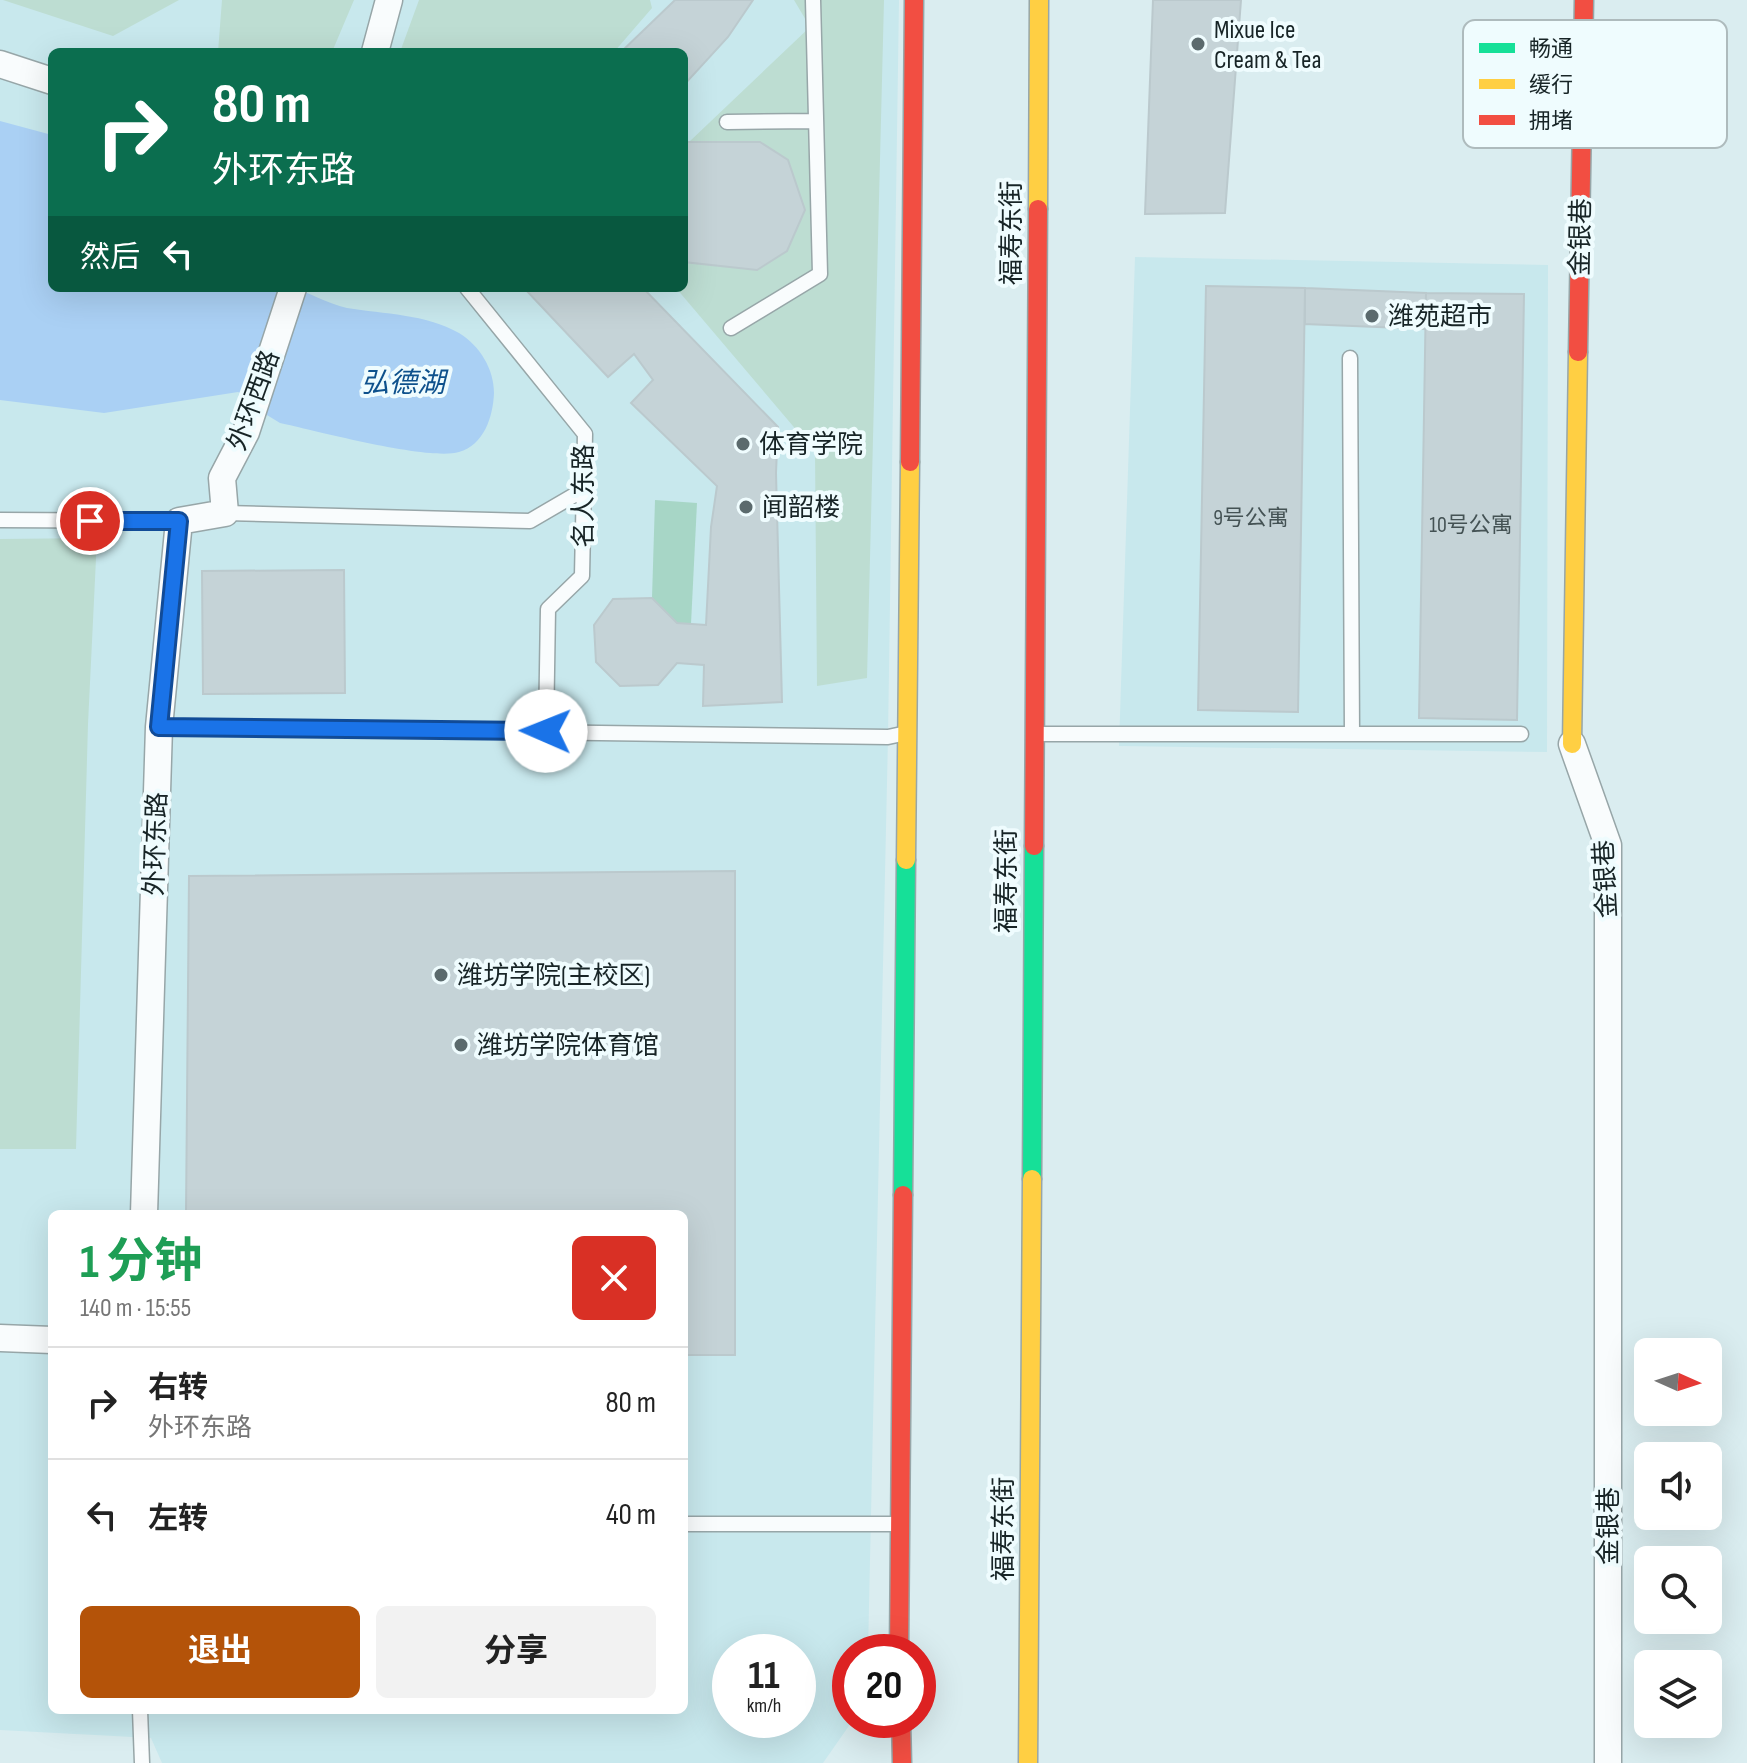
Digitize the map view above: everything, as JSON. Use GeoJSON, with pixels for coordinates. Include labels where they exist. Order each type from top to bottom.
{"type":"FeatureCollection","features":[{"type":"Feature","properties":{"kind":"main road"},"geometry":{"type":"LineString","coordinates":[[899,1634],[914,0]]}},
{"type":"Feature","properties":{"kind":"main road","name":"福寿东街"},"geometry":{"type":"LineString","coordinates":[[1028,1763],[1039,0]]}},
{"type":"Feature","properties":{"kind":"main road","name":"金银巷"},"geometry":{"type":"LineString","coordinates":[[1584,0],[1584,20]]}},
{"type":"Feature","properties":{"kind":"main road","name":"金银巷"},"geometry":{"type":"LineString","coordinates":[[1572,744],[1582,148]]}},
{"type":"Feature","properties":{"kind":"main road"},"geometry":{"type":"LineString","coordinates":[[901,1738],[902,1763]]}},
{"type":"Feature","properties":{"kind":"street"},"geometry":{"type":"LineString","coordinates":[[376,48],[389,0]]}},
{"type":"Feature","properties":{"kind":"street"},"geometry":{"type":"LineString","coordinates":[[0,64],[48,80]]}},
{"type":"Feature","properties":{"kind":"street","name":"外环西路"},"geometry":{"type":"LineString","coordinates":[[225,513],[222,478],[246,432],[292,292]]}},
{"type":"Feature","properties":{"kind":"street"},"geometry":{"type":"LineString","coordinates":[[179,521],[225,513]]}},
{"type":"Feature","properties":{"kind":"street","name":"外环东路"},"geometry":{"type":"LineString","coordinates":[[144,1210],[159,727],[179,521]]}},
{"type":"Feature","properties":{"kind":"street","name":"金银巷"},"geometry":{"type":"LineString","coordinates":[[1572,744],[1608,845],[1608,1763]]}},
{"type":"Feature","properties":{"kind":"street"},"geometry":{"type":"LineString","coordinates":[[0,1338],[48,1340]]}},
{"type":"Feature","properties":{"kind":"lane"},"geometry":{"type":"LineString","coordinates":[[731,328],[820,274],[813,0]]}},
{"type":"Feature","properties":{"kind":"lane"},"geometry":{"type":"LineString","coordinates":[[727,122],[816,121]]}},
{"type":"Feature","properties":{"kind":"lane","name":"名人东路"},"geometry":{"type":"LineString","coordinates":[[470,292],[585,434],[582,576],[548,609],[546,731]]}},
{"type":"Feature","properties":{"kind":"lane"},"geometry":{"type":"LineString","coordinates":[[1350,358],[1352,734]]}},
{"type":"Feature","properties":{"kind":"lane"},"geometry":{"type":"LineString","coordinates":[[225,513],[530,521],[583,490]]}},
{"type":"Feature","properties":{"kind":"lane"},"geometry":{"type":"LineString","coordinates":[[0,520],[179,521]]}},
{"type":"Feature","properties":{"kind":"lane"},"geometry":{"type":"LineString","coordinates":[[159,727],[888,737],[907,733]]}},
{"type":"Feature","properties":{"kind":"lane"},"geometry":{"type":"LineString","coordinates":[[1033,734],[1521,734]]}},
{"type":"Feature","properties":{"kind":"lane"},"geometry":{"type":"LineString","coordinates":[[688,1524],[900,1524]]}},
{"type":"Feature","properties":{"kind":"lane"},"geometry":{"type":"LineString","coordinates":[[140,1714],[142,1763]]}},
{"type":"Feature","properties":{"kind":"shaded area","name":"潍坊学院(主校区)"},"geometry":{"type":"Polygon","coordinates":[[[0,0],[899,0],[888,737],[868,1634],[832,1634],[832,1738],[840,1738],[823,1763],[162,1763],[151,1738],[0,1730],[0,0]]]}},
{"type":"Feature","properties":{"kind":"shaded area"},"geometry":{"type":"Polygon","coordinates":[[[1135,257],[1548,265],[1547,752],[1119,746],[1135,257]]]}},
{"type":"Feature","properties":{"kind":"green space"},"geometry":{"type":"Polygon","coordinates":[[[3,0],[179,0],[113,36],[3,0]]]}},
{"type":"Feature","properties":{"kind":"green space"},"geometry":{"type":"Polygon","coordinates":[[[222,0],[354,0],[334,48],[218,48],[222,0]]]}},
{"type":"Feature","properties":{"kind":"green space"},"geometry":{"type":"Polygon","coordinates":[[[419,0],[650,0],[652,8],[617,48],[401,48],[419,0]]]}},
{"type":"Feature","properties":{"kind":"green space"},"geometry":{"type":"Polygon","coordinates":[[[794,0],[884,0],[867,678],[817,686],[815,452],[679,292],[688,292],[688,262],[758,270],[787,251],[805,210],[788,160],[760,142],[689,142],[810,27],[794,0]]]}},
{"type":"Feature","properties":{"kind":"green space"},"geometry":{"type":"Polygon","coordinates":[[[655,500],[697,503],[691,624],[677,623],[652,598],[655,500]]]}},
{"type":"Feature","properties":{"kind":"green space"},"geometry":{"type":"Polygon","coordinates":[[[97,538],[88,724],[76,1149],[0,1149],[0,539],[97,538]]]}},
{"type":"Feature","properties":{"kind":"water","name":"弘德湖"},"geometry":{"type":"Polygon","coordinates":[[[0,121],[48,134],[48,292],[304,292],[347,308],[433,322],[459,333],[479,351],[488,367],[494,393],[489,420],[481,437],[468,448],[444,454],[399,449],[280,423],[262,412],[259,402],[238,392],[104,413],[0,400],[0,121]]]}},
{"type":"Feature","properties":{"kind":"building"},"geometry":{"type":"Polygon","coordinates":[[[675,0],[753,0],[728,37],[688,81],[688,48],[625,48],[675,0]]]}},
{"type":"Feature","properties":{"kind":"building"},"geometry":{"type":"Polygon","coordinates":[[[1153,0],[1241,0],[1225,213],[1145,214],[1153,0]]]}},
{"type":"Feature","properties":{"kind":"building"},"geometry":{"type":"Polygon","coordinates":[[[688,142],[760,142],[788,160],[805,210],[787,251],[757,270],[688,262],[688,142]]]}},
{"type":"Feature","properties":{"kind":"building"},"geometry":{"type":"Polygon","coordinates":[[[1206,286],[1305,288],[1298,712],[1198,710],[1206,286]]]}},
{"type":"Feature","properties":{"kind":"building"},"geometry":{"type":"Polygon","coordinates":[[[1305,288],[1426,293],[1425,329],[1305,324],[1305,288]]]}},
{"type":"Feature","properties":{"kind":"building","name":"闻韶楼"},"geometry":{"type":"Polygon","coordinates":[[[528,292],[647,292],[778,427],[776,473],[782,702],[703,706],[704,665],[677,663],[658,685],[620,686],[596,662],[594,625],[613,599],[652,598],[677,623],[706,625],[711,527],[717,486],[631,403],[653,380],[634,354],[608,377],[528,292]]]}},
{"type":"Feature","properties":{"kind":"building"},"geometry":{"type":"Polygon","coordinates":[[[1426,293],[1524,294],[1517,720],[1419,718],[1426,293]]]}},
{"type":"Feature","properties":{"kind":"building"},"geometry":{"type":"Polygon","coordinates":[[[344,570],[345,693],[203,694],[202,571],[344,570]]]}},
{"type":"Feature","properties":{"kind":"building","name":"潍坊学院体育馆"},"geometry":{"type":"Polygon","coordinates":[[[735,871],[735,1355],[688,1355],[688,1210],[186,1210],[189,876],[735,871]]]}},
{"type":"Feature","properties":{"kind":"traffic: fast"},"geometry":{"type":"LineString","coordinates":[[1032,1179],[1034,846]]}},
{"type":"Feature","properties":{"kind":"traffic: fast"},"geometry":{"type":"LineString","coordinates":[[903,1195],[906,860]]}},
{"type":"Feature","properties":{"kind":"traffic: slow"},"geometry":{"type":"LineString","coordinates":[[1038,209],[1039,0]]}},
{"type":"Feature","properties":{"kind":"traffic: slow"},"geometry":{"type":"LineString","coordinates":[[1572,744],[1578,352]]}},
{"type":"Feature","properties":{"kind":"traffic: slow"},"geometry":{"type":"LineString","coordinates":[[906,860],[910,462]]}},
{"type":"Feature","properties":{"kind":"traffic: slow"},"geometry":{"type":"LineString","coordinates":[[1028,1763],[1032,1179]]}},
{"type":"Feature","properties":{"kind":"traffic: jam"},"geometry":{"type":"LineString","coordinates":[[910,462],[914,0]]}},
{"type":"Feature","properties":{"kind":"traffic: jam"},"geometry":{"type":"LineString","coordinates":[[1584,0],[1584,20]]}},
{"type":"Feature","properties":{"kind":"traffic: jam"},"geometry":{"type":"LineString","coordinates":[[1578,352],[1581,148]]}},
{"type":"Feature","properties":{"kind":"traffic: jam"},"geometry":{"type":"LineString","coordinates":[[1034,846],[1038,209]]}},
{"type":"Feature","properties":{"kind":"traffic: jam"},"geometry":{"type":"LineString","coordinates":[[899,1634],[903,1195]]}},
{"type":"Feature","properties":{"kind":"traffic: jam"},"geometry":{"type":"LineString","coordinates":[[901,1738],[902,1763]]}},
{"type":"Feature","properties":{"kind":"place","name":"Mixue Ice Cream & Tea"},"geometry":{"type":"Point","coordinates":[1198,44]}},
{"type":"Feature","properties":{"kind":"place","name":"潍苑超市"},"geometry":{"type":"Point","coordinates":[1372,316]}},
{"type":"Feature","properties":{"kind":"place","name":"体育学院"},"geometry":{"type":"Point","coordinates":[743,444]}},
{"type":"Feature","properties":{"kind":"place","name":"闻韶楼"},"geometry":{"type":"Point","coordinates":[746,507]}},
{"type":"Feature","properties":{"kind":"place","name":"潍坊学院(主校区)"},"geometry":{"type":"Point","coordinates":[441,975]}},
{"type":"Feature","properties":{"kind":"place","name":"潍坊学院体育馆"},"geometry":{"type":"Point","coordinates":[461,1045]}},
{"type":"Feature","properties":{"kind":"route"},"geometry":{"type":"LineString","coordinates":[[90,521],[179,521],[159,727],[546,731]]}}]}
